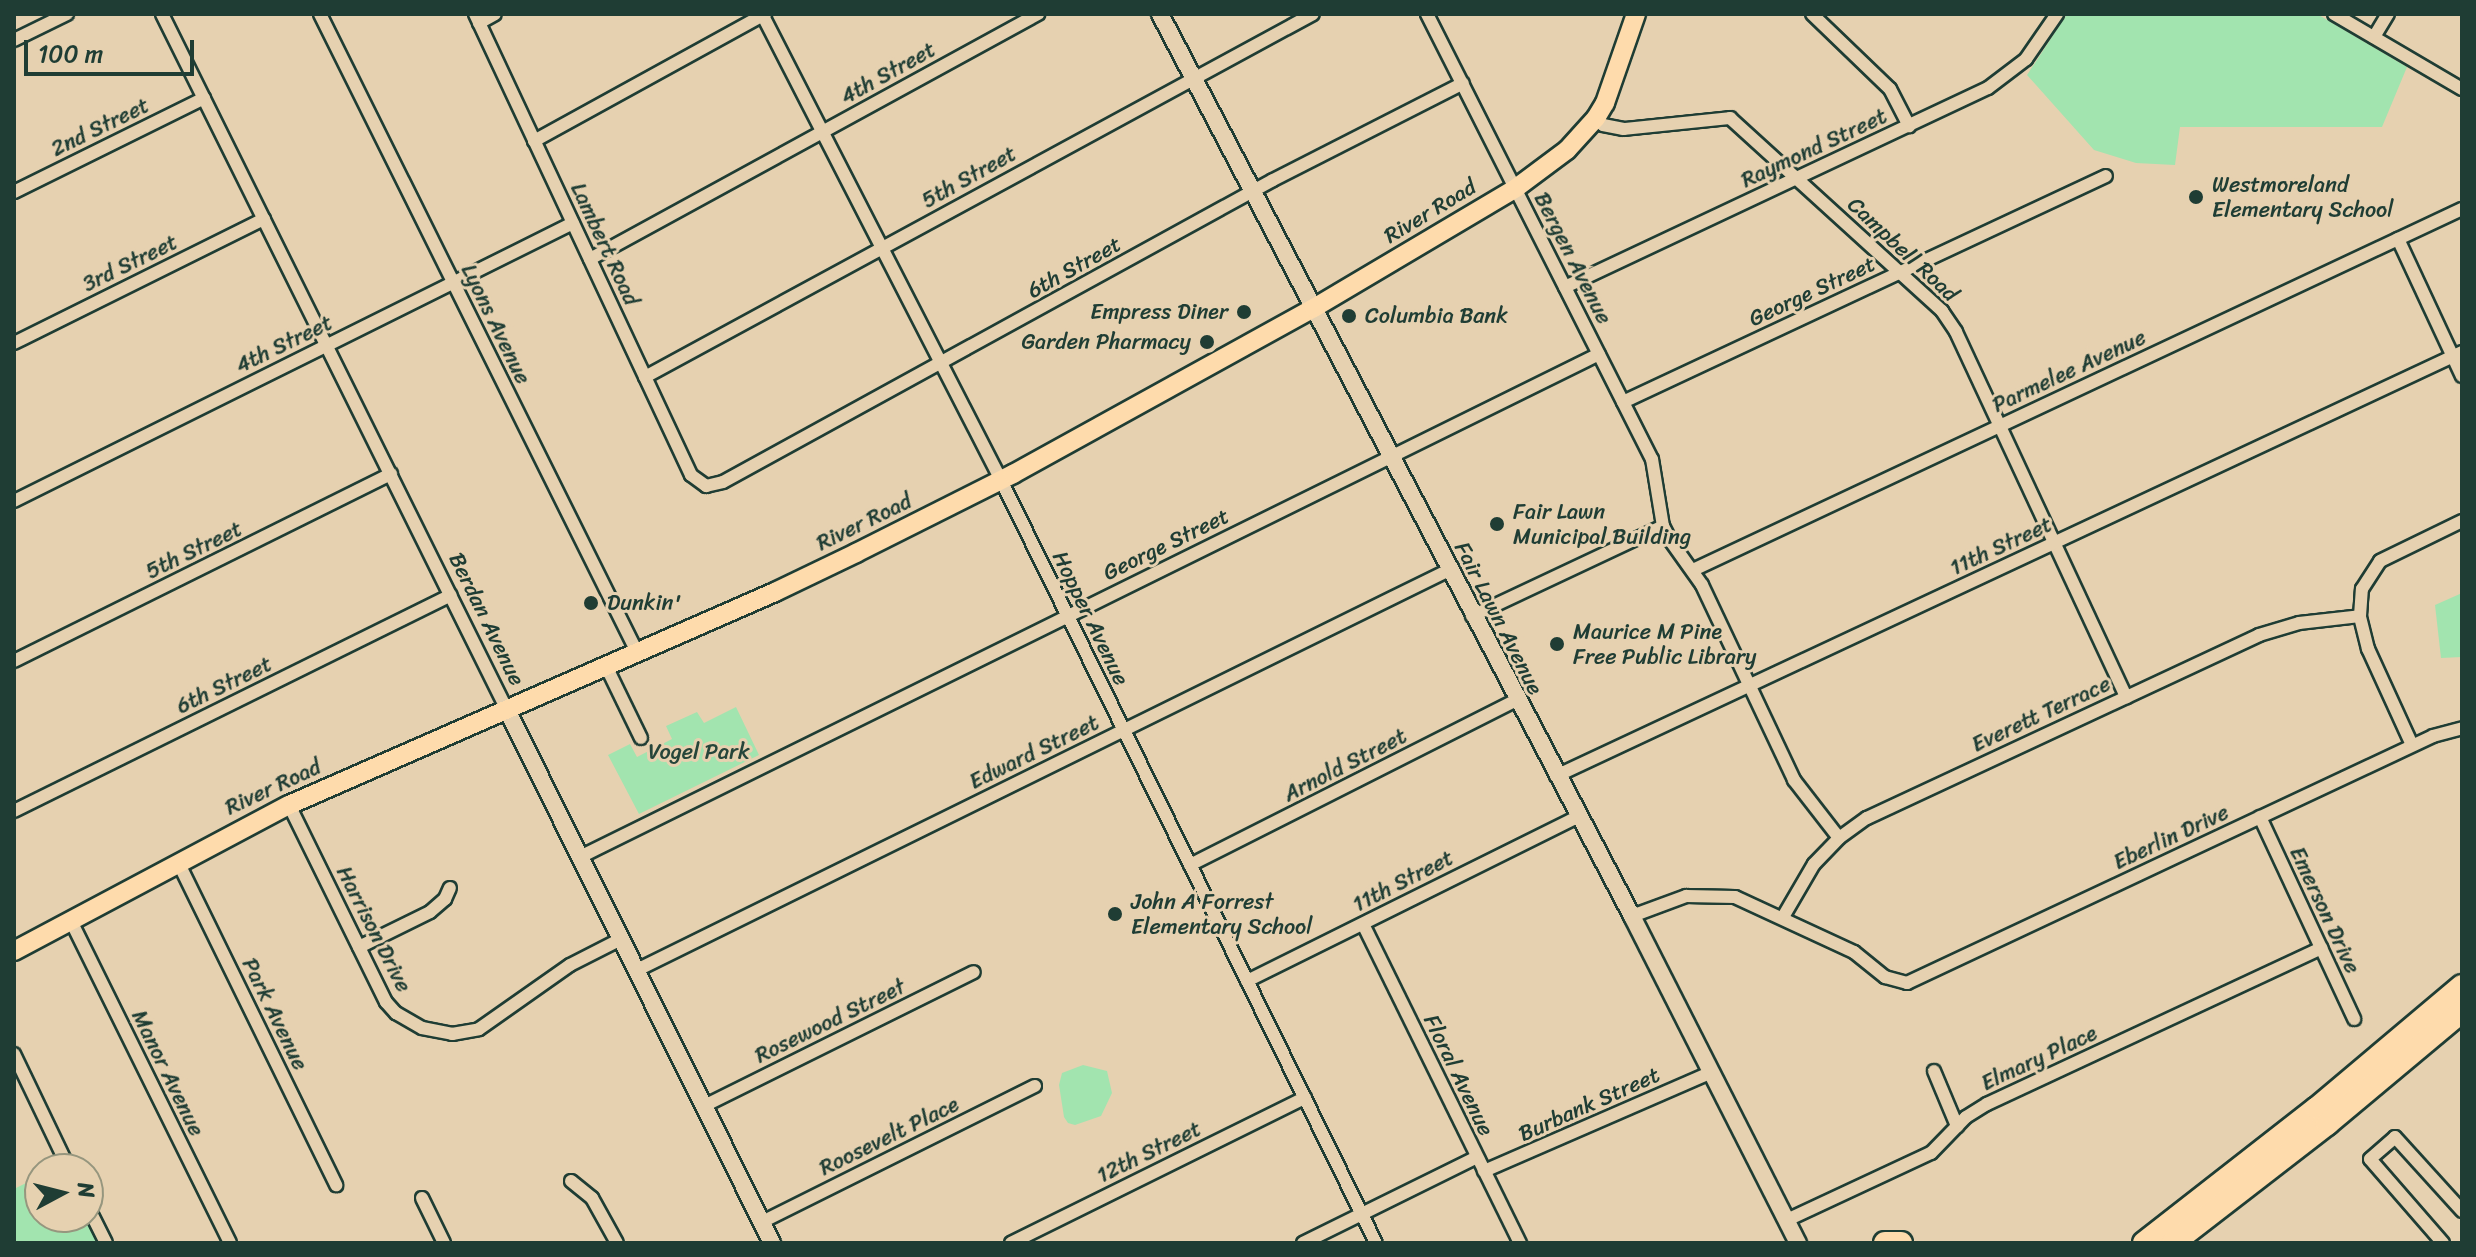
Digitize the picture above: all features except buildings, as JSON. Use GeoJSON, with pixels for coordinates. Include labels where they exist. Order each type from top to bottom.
{"type":"FeatureCollection","features":[{"type":"Feature","properties":{"kind":"highway"},"geometry":{"type":"LineString","coordinates":[[2144,1243],[2462,986]]}},
{"type":"Feature","properties":{"kind":"highway"},"geometry":{"type":"LineString","coordinates":[[2187,1243],[2291,1152],[2462,1011]]}},
{"type":"Feature","properties":{"kind":"highway"},"geometry":{"type":"LineString","coordinates":[[2173,1243],[2291,1152]]}},
{"type":"Feature","properties":{"kind":"highway"},"geometry":{"type":"LineString","coordinates":[[2133,1243],[2196,1203]]}},
{"type":"Feature","properties":{"kind":"highway"},"geometry":{"type":"LineString","coordinates":[[1885,1243],[1901,1243]]}},
{"type":"Feature","properties":{"kind":"main road","name":"Fair Lawn Avenue"},"geometry":{"type":"LineString","coordinates":[[1160,14],[1577,817],[1632,916],[1709,1073],[1798,1243]]}},
{"type":"Feature","properties":{"kind":"main road","name":"River Road"},"geometry":{"type":"LineString","coordinates":[[14,951],[289,805],[777,591],[1001,480],[1314,308],[1516,188],[1567,150],[1596,118],[1619,70],[1636,14]]}},
{"type":"Feature","properties":{"kind":"main road","name":"Berdan Avenue"},"geometry":{"type":"LineString","coordinates":[[507,710],[772,1243]]}},
{"type":"Feature","properties":{"kind":"street"},"geometry":{"type":"LineString","coordinates":[[14,40],[67,14]]}},
{"type":"Feature","properties":{"kind":"street","name":"Berdan Avenue"},"geometry":{"type":"LineString","coordinates":[[162,14],[507,710]]}},
{"type":"Feature","properties":{"kind":"street","name":"Lyons Avenue"},"geometry":{"type":"LineString","coordinates":[[320,14],[637,652]]}},
{"type":"Feature","properties":{"kind":"street"},"geometry":{"type":"LineString","coordinates":[[477,18],[495,14]]}},
{"type":"Feature","properties":{"kind":"street"},"geometry":{"type":"LineString","coordinates":[[534,141],[763,14]]}},
{"type":"Feature","properties":{"kind":"street","name":"Hopper Avenue"},"geometry":{"type":"LineString","coordinates":[[763,14],[1001,480],[1376,1243]]}},
{"type":"Feature","properties":{"kind":"street","name":"4th Street"},"geometry":{"type":"LineString","coordinates":[[590,259],[1038,14]]}},
{"type":"Feature","properties":{"kind":"street","name":"5th Street"},"geometry":{"type":"LineString","coordinates":[[645,377],[1313,14]]}},
{"type":"Feature","properties":{"kind":"street","name":"Bergen Avenue"},"geometry":{"type":"LineString","coordinates":[[1427,14],[1656,470],[1663,526]]}},
{"type":"Feature","properties":{"kind":"street"},"geometry":{"type":"LineString","coordinates":[[1812,14],[1890,89],[1909,126]]}},
{"type":"Feature","properties":{"kind":"street","name":"Raymond Street"},"geometry":{"type":"LineString","coordinates":[[1565,287],[2002,80],[2036,47],[2057,14]]}},
{"type":"Feature","properties":{"kind":"street"},"geometry":{"type":"LineString","coordinates":[[2334,14],[2462,89]]}},
{"type":"Feature","properties":{"kind":"street"},"geometry":{"type":"LineString","coordinates":[[2374,37],[2388,14]]}},
{"type":"Feature","properties":{"kind":"street","name":"Lambert Road"},"geometry":{"type":"LineString","coordinates":[[477,18],[691,475],[706,486]]}},
{"type":"Feature","properties":{"kind":"street","name":"6th Street"},"geometry":{"type":"LineString","coordinates":[[706,486],[723,482],[1252,192],[1463,83]]}},
{"type":"Feature","properties":{"kind":"street","name":"2nd Street"},"geometry":{"type":"LineString","coordinates":[[14,192],[204,98]]}},
{"type":"Feature","properties":{"kind":"street","name":"Campbell Road"},"geometry":{"type":"LineString","coordinates":[[1596,118],[1603,125],[1624,129],[1730,118],[1950,321],[2126,697]]}},
{"type":"Feature","properties":{"kind":"street","name":"George Street"},"geometry":{"type":"LineString","coordinates":[[1623,402],[2106,176]]}},
{"type":"Feature","properties":{"kind":"street","name":"Parmelee Avenue"},"geometry":{"type":"LineString","coordinates":[[1693,570],[2462,209]]}},
{"type":"Feature","properties":{"kind":"street","name":"3rd Street"},"geometry":{"type":"LineString","coordinates":[[14,343],[264,219]]}},
{"type":"Feature","properties":{"kind":"street","name":"4th Street"},"geometry":{"type":"LineString","coordinates":[[14,501],[573,223]]}},
{"type":"Feature","properties":{"kind":"street"},"geometry":{"type":"LineString","coordinates":[[2398,239],[2458,354],[2462,376]]}},
{"type":"Feature","properties":{"kind":"street","name":"George Street"},"geometry":{"type":"LineString","coordinates":[[580,857],[1599,354]]}},
{"type":"Feature","properties":{"kind":"street","name":"11th Street"},"geometry":{"type":"LineString","coordinates":[[1556,776],[2458,354]]}},
{"type":"Feature","properties":{"kind":"street","name":"5th Street"},"geometry":{"type":"LineString","coordinates":[[14,661],[391,474]]}},
{"type":"Feature","properties":{"kind":"street"},"geometry":{"type":"LineString","coordinates":[[2412,745],[2368,649],[2360,616],[2362,589],[2380,561],[2462,521]]}},
{"type":"Feature","properties":{"kind":"street"},"geometry":{"type":"LineString","coordinates":[[1472,616],[1663,526],[1693,570],[1794,780],[1839,838]]}},
{"type":"Feature","properties":{"kind":"street","name":"Edward Street"},"geometry":{"type":"LineString","coordinates":[[637,970],[1449,570]]}},
{"type":"Feature","properties":{"kind":"street","name":"6th Street"},"geometry":{"type":"LineString","coordinates":[[14,811],[451,595]]}},
{"type":"Feature","properties":{"kind":"street","name":"Everett Terrace"},"geometry":{"type":"LineString","coordinates":[[1783,917],[1814,864],[1839,838],[1882,810],[2259,635],[2299,623],[2360,616]]}},
{"type":"Feature","properties":{"kind":"street"},"geometry":{"type":"LineString","coordinates":[[606,666],[641,738]]}},
{"type":"Feature","properties":{"kind":"street","name":"Arnold Street"},"geometry":{"type":"LineString","coordinates":[[1190,865],[1517,700]]}},
{"type":"Feature","properties":{"kind":"street","name":"Eberlin Drive"},"geometry":{"type":"LineString","coordinates":[[1783,917],[1865,958],[1898,984],[1907,983],[2412,745],[2462,728]]}},
{"type":"Feature","properties":{"kind":"street","name":"Harrison Drive"},"geometry":{"type":"LineString","coordinates":[[289,805],[379,989],[396,1013],[422,1028],[452,1034],[492,1023],[570,965],[621,939]]}},
{"type":"Feature","properties":{"kind":"street","name":"11th Street"},"geometry":{"type":"LineString","coordinates":[[1247,981],[1577,817]]}},
{"type":"Feature","properties":{"kind":"street","name":"Emerson Drive"},"geometry":{"type":"LineString","coordinates":[[2260,817],[2354,1019]]}},
{"type":"Feature","properties":{"kind":"street","name":"Park Avenue"},"geometry":{"type":"LineString","coordinates":[[178,862],[336,1185]]}},
{"type":"Feature","properties":{"kind":"street"},"geometry":{"type":"LineString","coordinates":[[359,947],[430,912],[439,906],[450,888]]}},
{"type":"Feature","properties":{"kind":"street"},"geometry":{"type":"LineString","coordinates":[[1632,916],[1669,900],[1704,894],[1735,897],[1783,917]]}},
{"type":"Feature","properties":{"kind":"street","name":"Manor Avenue"},"geometry":{"type":"LineString","coordinates":[[70,919],[230,1243]]}},
{"type":"Feature","properties":{"kind":"street","name":"Floral Avenue"},"geometry":{"type":"LineString","coordinates":[[1363,924],[1520,1243]]}},
{"type":"Feature","properties":{"kind":"street","name":"Elmary Place"},"geometry":{"type":"LineString","coordinates":[[1787,1220],[1931,1153],[1957,1126],[1987,1104],[2321,948]]}},
{"type":"Feature","properties":{"kind":"street","name":"Rosewood Street"},"geometry":{"type":"LineString","coordinates":[[704,1106],[974,972]]}},
{"type":"Feature","properties":{"kind":"street"},"geometry":{"type":"LineString","coordinates":[[14,1054],[61,1153]]}},
{"type":"Feature","properties":{"kind":"street"},"geometry":{"type":"LineString","coordinates":[[1934,1071],[1957,1126]]}},
{"type":"Feature","properties":{"kind":"street","name":"Burbank Street"},"geometry":{"type":"LineString","coordinates":[[1484,1171],[1709,1073]]}},
{"type":"Feature","properties":{"kind":"street","name":"Roosevelt Place"},"geometry":{"type":"LineString","coordinates":[[762,1222],[1035,1086]]}},
{"type":"Feature","properties":{"kind":"street","name":"12th Street"},"geometry":{"type":"LineString","coordinates":[[1011,1243],[1305,1098]]}},
{"type":"Feature","properties":{"kind":"street"},"geometry":{"type":"LineString","coordinates":[[2443,1243],[2370,1159],[2395,1137],[2462,1211]]}},
{"type":"Feature","properties":{"kind":"street"},"geometry":{"type":"LineString","coordinates":[[1303,1243],[1477,1157]]}},
{"type":"Feature","properties":{"kind":"street"},"geometry":{"type":"LineString","coordinates":[[571,1181],[592,1198],[617,1243]]}},
{"type":"Feature","properties":{"kind":"street"},"geometry":{"type":"LineString","coordinates":[[422,1198],[444,1243]]}},
{"type":"Feature","properties":{"kind":"green space"},"geometry":{"type":"Polygon","coordinates":[[[2067,14],[2317,14],[2407,67],[2382,127],[2180,127],[2175,165],[2136,163],[2094,150],[2027,75],[2067,14]]]}},
{"type":"Feature","properties":{"kind":"green space"},"geometry":{"type":"Polygon","coordinates":[[[2462,593],[2462,657],[2441,658],[2435,605],[2462,593]]]}},
{"type":"Feature","properties":{"kind":"green space","name":"Vogel Park"},"geometry":{"type":"Polygon","coordinates":[[[736,707],[759,755],[639,814],[608,755],[630,744],[637,757],[672,739],[666,726],[697,712],[704,723],[736,707]]]}},
{"type":"Feature","properties":{"kind":"green space"},"geometry":{"type":"Polygon","coordinates":[[[1083,1065],[1107,1071],[1112,1093],[1101,1116],[1075,1125],[1068,1123],[1064,1117],[1059,1085],[1062,1073],[1083,1065]]]}},
{"type":"Feature","properties":{"kind":"green space"},"geometry":{"type":"Polygon","coordinates":[[[24,1184],[24,1233],[99,1233],[106,1243],[14,1243],[14,1189],[24,1184]]]}},
{"type":"Feature","properties":{"kind":"place","name":"Westmoreland Elementary School"},"geometry":{"type":"Point","coordinates":[2196,197]}},
{"type":"Feature","properties":{"kind":"place","name":"Empress Diner"},"geometry":{"type":"Point","coordinates":[1244,312]}},
{"type":"Feature","properties":{"kind":"place","name":"Columbia Bank"},"geometry":{"type":"Point","coordinates":[1349,316]}},
{"type":"Feature","properties":{"kind":"place","name":"Garden Pharmacy"},"geometry":{"type":"Point","coordinates":[1207,342]}},
{"type":"Feature","properties":{"kind":"place","name":"Fair Lawn Municipal Building"},"geometry":{"type":"Point","coordinates":[1497,524]}},
{"type":"Feature","properties":{"kind":"place","name":"Dunkin'"},"geometry":{"type":"Point","coordinates":[591,603]}},
{"type":"Feature","properties":{"kind":"place","name":"Maurice M Pine Free Public Library"},"geometry":{"type":"Point","coordinates":[1557,644]}},
{"type":"Feature","properties":{"kind":"place","name":"John A Forrest Elementary School"},"geometry":{"type":"Point","coordinates":[1115,914]}}]}
